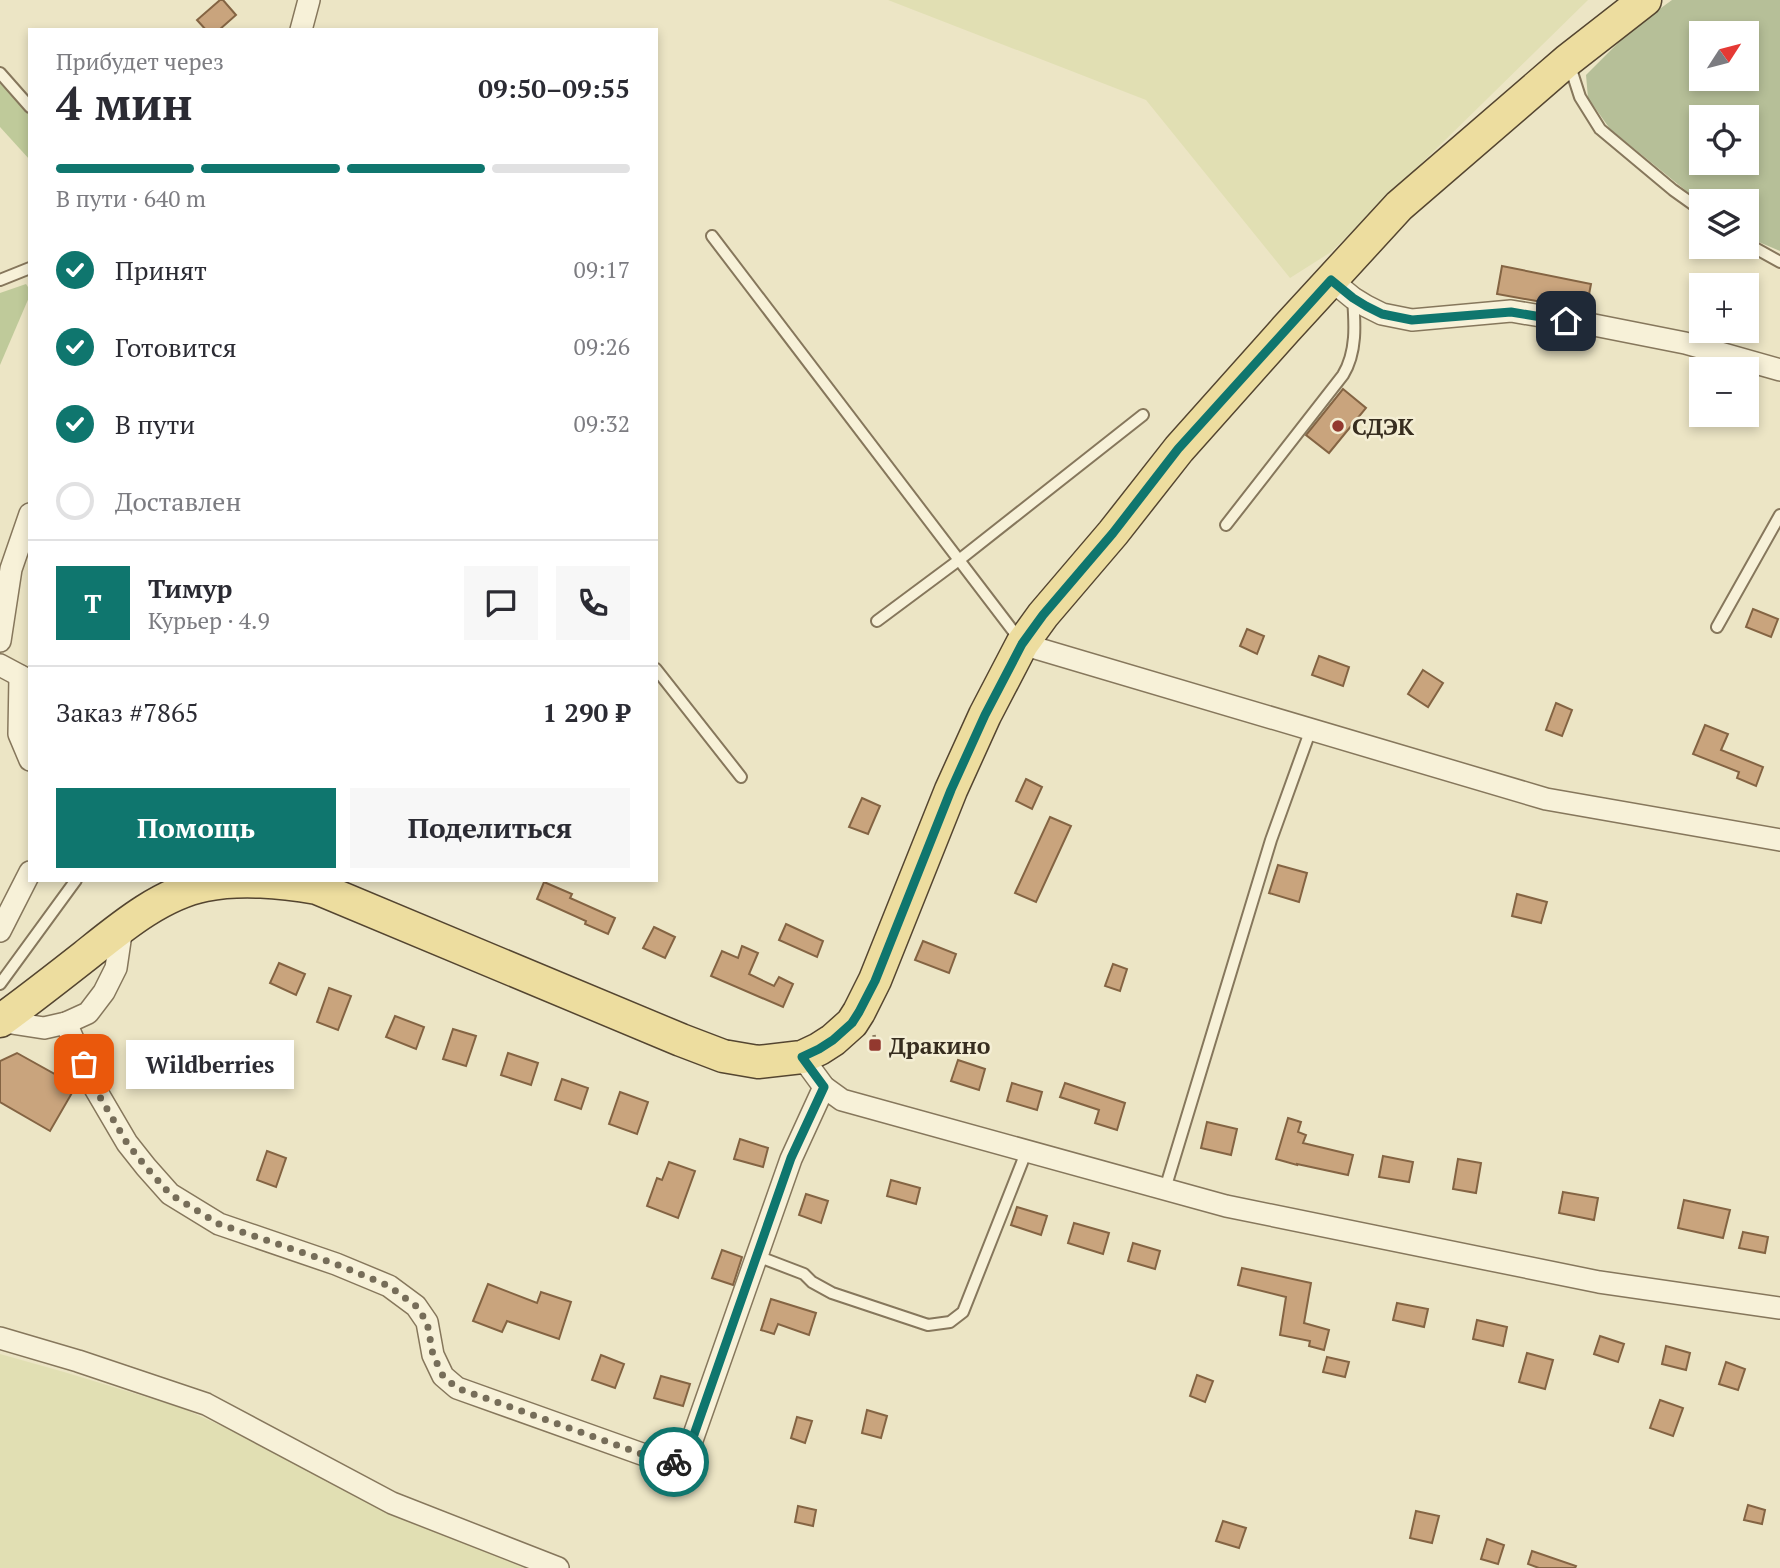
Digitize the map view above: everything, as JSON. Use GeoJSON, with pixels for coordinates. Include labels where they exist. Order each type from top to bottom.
{"type":"FeatureCollection","features":[{"type":"Feature","properties":{"kind":"main road"},"geometry":{"type":"LineString","coordinates":[[276,882],[317,884],[723,1056],[758,1062],[802,1057],[833,1040],[852,1023],[859,1012],[985,715],[1022,644],[1043,615],[1113,533],[1178,449],[1342,289],[1407,199],[1568,61],[1645,0]]}},
{"type":"Feature","properties":{"kind":"main road"},"geometry":{"type":"LineString","coordinates":[[0,1021],[121,927],[169,898],[203,886],[237,882]]}},
{"type":"Feature","properties":{"kind":"street"},"geometry":{"type":"LineString","coordinates":[[302,28],[309,0]]}},
{"type":"Feature","properties":{"kind":"street"},"geometry":{"type":"LineString","coordinates":[[1342,289],[1382,314],[1412,320],[1511,312],[1685,343],[1780,370]]}},
{"type":"Feature","properties":{"kind":"street"},"geometry":{"type":"LineString","coordinates":[[0,641],[11,569],[28,520]]}},
{"type":"Feature","properties":{"kind":"street"},"geometry":{"type":"LineString","coordinates":[[1022,644],[1546,799],[1780,840]]}},
{"type":"Feature","properties":{"kind":"street"},"geometry":{"type":"LineString","coordinates":[[0,665],[25,678],[19,734],[28,755]]}},
{"type":"Feature","properties":{"kind":"street"},"geometry":{"type":"LineString","coordinates":[[0,932],[28,876]]}},
{"type":"Feature","properties":{"kind":"street"},"geometry":{"type":"LineString","coordinates":[[0,1021],[44,1028],[66,1023],[88,1013],[104,992],[116,968],[121,927]]}},
{"type":"Feature","properties":{"kind":"street"},"geometry":{"type":"LineString","coordinates":[[66,1023],[93,1085],[127,1143],[170,1194],[219,1224],[336,1264],[389,1286],[416,1306],[427,1322],[433,1355],[443,1376],[457,1388],[667,1463],[682,1461],[690,1446],[791,1158],[824,1087]]}},
{"type":"Feature","properties":{"kind":"street"},"geometry":{"type":"LineString","coordinates":[[802,1057],[824,1087],[842,1100],[1226,1206],[1599,1282],[1780,1308]]}},
{"type":"Feature","properties":{"kind":"street"},"geometry":{"type":"LineString","coordinates":[[0,1338],[206,1404],[392,1503],[558,1568]]}},
{"type":"Feature","properties":{"kind":"lane"},"geometry":{"type":"LineString","coordinates":[[1568,61],[1580,97],[1600,129],[1689,201]]}},
{"type":"Feature","properties":{"kind":"lane"},"geometry":{"type":"LineString","coordinates":[[0,73],[28,105]]}},
{"type":"Feature","properties":{"kind":"lane"},"geometry":{"type":"LineString","coordinates":[[712,236],[1022,644]]}},
{"type":"Feature","properties":{"kind":"lane"},"geometry":{"type":"LineString","coordinates":[[1759,250],[1780,262]]}},
{"type":"Feature","properties":{"kind":"lane"},"geometry":{"type":"LineString","coordinates":[[0,280],[28,269]]}},
{"type":"Feature","properties":{"kind":"lane"},"geometry":{"type":"LineString","coordinates":[[1226,525],[1349,365],[1355,322],[1342,289]]}},
{"type":"Feature","properties":{"kind":"lane"},"geometry":{"type":"LineString","coordinates":[[877,621],[1143,415]]}},
{"type":"Feature","properties":{"kind":"lane"},"geometry":{"type":"LineString","coordinates":[[1717,627],[1780,515]]}},
{"type":"Feature","properties":{"kind":"lane"},"geometry":{"type":"LineString","coordinates":[[658,672],[741,777]]}},
{"type":"Feature","properties":{"kind":"lane"},"geometry":{"type":"LineString","coordinates":[[1165,1189],[1271,840],[1311,729]]}},
{"type":"Feature","properties":{"kind":"lane"},"geometry":{"type":"LineString","coordinates":[[0,984],[75,882]]}},
{"type":"Feature","properties":{"kind":"lane"},"geometry":{"type":"LineString","coordinates":[[757,1256],[804,1274],[832,1293],[928,1325],[950,1322],[963,1312],[1027,1150]]}},
{"type":"Feature","properties":{"kind":"path"},"geometry":{"type":"LineString","coordinates":[[874,1032],[874,1045]]}},
{"type":"Feature","properties":{"kind":"shaded area"},"geometry":{"type":"Polygon","coordinates":[[[888,0],[1588,0],[1331,252],[1290,278],[1146,100],[888,0]]]}},
{"type":"Feature","properties":{"kind":"shaded area"},"geometry":{"type":"Polygon","coordinates":[[[0,1354],[182,1408],[224,1427],[353,1495],[524,1568],[0,1568],[0,1354]]]}},
{"type":"Feature","properties":{"kind":"green space"},"geometry":{"type":"Polygon","coordinates":[[[1672,0],[1780,0],[1780,251],[1759,242],[1759,189],[1689,189],[1689,193],[1610,129],[1588,98],[1586,75],[1632,29],[1672,0]]]}},
{"type":"Feature","properties":{"kind":"green space"},"geometry":{"type":"Polygon","coordinates":[[[0,83],[28,113],[28,158],[0,127],[0,83]]]}},
{"type":"Feature","properties":{"kind":"green space"},"geometry":{"type":"Polygon","coordinates":[[[26,284],[28,287],[28,300],[0,365],[0,293],[26,284]]]}},
{"type":"Feature","properties":{"kind":"building"},"geometry":{"type":"Polygon","coordinates":[[[220,0],[236,15],[221,28],[204,28],[197,20],[220,0]]]}},
{"type":"Feature","properties":{"kind":"building"},"geometry":{"type":"Polygon","coordinates":[[[1502,266],[1591,284],[1586,310],[1497,294],[1502,266]]]}},
{"type":"Feature","properties":{"kind":"building"},"geometry":{"type":"Polygon","coordinates":[[[1343,389],[1366,408],[1329,453],[1306,435],[1343,389]]]}},
{"type":"Feature","properties":{"kind":"building"},"geometry":{"type":"Polygon","coordinates":[[[1753,609],[1778,619],[1771,637],[1746,627],[1753,609]]]}},
{"type":"Feature","properties":{"kind":"building"},"geometry":{"type":"Polygon","coordinates":[[[1247,629],[1264,636],[1257,654],[1240,646],[1247,629]]]}},
{"type":"Feature","properties":{"kind":"building"},"geometry":{"type":"Polygon","coordinates":[[[1319,656],[1349,667],[1343,686],[1312,675],[1319,656]]]}},
{"type":"Feature","properties":{"kind":"building"},"geometry":{"type":"Polygon","coordinates":[[[1423,670],[1443,683],[1428,707],[1408,694],[1423,670]]]}},
{"type":"Feature","properties":{"kind":"building"},"geometry":{"type":"Polygon","coordinates":[[[1556,703],[1572,710],[1562,736],[1546,730],[1556,703]]]}},
{"type":"Feature","properties":{"kind":"building"},"geometry":{"type":"Polygon","coordinates":[[[1705,725],[1728,734],[1721,750],[1763,767],[1756,786],[1737,778],[1739,772],[1693,754],[1705,725]]]}},
{"type":"Feature","properties":{"kind":"building"},"geometry":{"type":"Polygon","coordinates":[[[1026,779],[1042,787],[1032,809],[1016,801],[1026,779]]]}},
{"type":"Feature","properties":{"kind":"building"},"geometry":{"type":"Polygon","coordinates":[[[862,798],[880,806],[868,834],[849,827],[862,798]]]}},
{"type":"Feature","properties":{"kind":"building"},"geometry":{"type":"Polygon","coordinates":[[[1050,817],[1071,826],[1036,902],[1015,893],[1050,817]]]}},
{"type":"Feature","properties":{"kind":"building"},"geometry":{"type":"Polygon","coordinates":[[[1278,865],[1307,873],[1299,902],[1269,893],[1278,865]]]}},
{"type":"Feature","properties":{"kind":"building"},"geometry":{"type":"Polygon","coordinates":[[[544,882],[572,894],[570,898],[615,918],[608,934],[537,899],[544,882]]]}},
{"type":"Feature","properties":{"kind":"building"},"geometry":{"type":"Polygon","coordinates":[[[1517,894],[1547,902],[1541,923],[1512,916],[1517,894]]]}},
{"type":"Feature","properties":{"kind":"building"},"geometry":{"type":"Polygon","coordinates":[[[786,924],[823,941],[817,957],[779,940],[786,924]]]}},
{"type":"Feature","properties":{"kind":"building"},"geometry":{"type":"Polygon","coordinates":[[[654,927],[675,937],[665,958],[643,948],[654,927]]]}},
{"type":"Feature","properties":{"kind":"building"},"geometry":{"type":"Polygon","coordinates":[[[923,941],[956,954],[949,973],[915,960],[923,941]]]}},
{"type":"Feature","properties":{"kind":"building"},"geometry":{"type":"Polygon","coordinates":[[[742,946],[758,953],[749,974],[774,986],[779,977],[793,984],[783,1007],[711,976],[722,951],[738,958],[742,946]]]}},
{"type":"Feature","properties":{"kind":"building"},"geometry":{"type":"Polygon","coordinates":[[[279,963],[305,974],[296,995],[270,983],[279,963]]]}},
{"type":"Feature","properties":{"kind":"building"},"geometry":{"type":"Polygon","coordinates":[[[1113,964],[1127,969],[1120,991],[1105,986],[1113,964]]]}},
{"type":"Feature","properties":{"kind":"building"},"geometry":{"type":"Polygon","coordinates":[[[329,988],[351,996],[338,1030],[317,1022],[329,988]]]}},
{"type":"Feature","properties":{"kind":"building"},"geometry":{"type":"Polygon","coordinates":[[[395,1016],[424,1027],[416,1049],[386,1037],[395,1016]]]}},
{"type":"Feature","properties":{"kind":"building"},"geometry":{"type":"Polygon","coordinates":[[[453,1029],[476,1036],[466,1066],[443,1059],[453,1029]]]}},
{"type":"Feature","properties":{"kind":"building"},"geometry":{"type":"Polygon","coordinates":[[[17,1053],[76,1086],[50,1131],[0,1102],[0,1061],[17,1053]]]}},
{"type":"Feature","properties":{"kind":"building"},"geometry":{"type":"Polygon","coordinates":[[[508,1053],[538,1063],[531,1085],[501,1075],[508,1053]]]}},
{"type":"Feature","properties":{"kind":"building"},"geometry":{"type":"Polygon","coordinates":[[[958,1060],[985,1069],[979,1090],[951,1081],[958,1060]]]}},
{"type":"Feature","properties":{"kind":"building"},"geometry":{"type":"Polygon","coordinates":[[[562,1079],[588,1088],[581,1109],[555,1100],[562,1079]]]}},
{"type":"Feature","properties":{"kind":"building"},"geometry":{"type":"Polygon","coordinates":[[[1012,1083],[1042,1092],[1037,1110],[1007,1101],[1012,1083]]]}},
{"type":"Feature","properties":{"kind":"building"},"geometry":{"type":"Polygon","coordinates":[[[1065,1083],[1125,1103],[1117,1130],[1095,1123],[1099,1110],[1060,1097],[1065,1083]]]}},
{"type":"Feature","properties":{"kind":"building"},"geometry":{"type":"Polygon","coordinates":[[[620,1092],[648,1102],[637,1134],[609,1124],[620,1092]]]}},
{"type":"Feature","properties":{"kind":"building"},"geometry":{"type":"Polygon","coordinates":[[[1288,1118],[1301,1122],[1298,1132],[1306,1135],[1303,1143],[1353,1155],[1348,1175],[1276,1159],[1288,1118]]]}},
{"type":"Feature","properties":{"kind":"building"},"geometry":{"type":"Polygon","coordinates":[[[1207,1122],[1237,1129],[1231,1155],[1201,1148],[1207,1122]]]}},
{"type":"Feature","properties":{"kind":"building"},"geometry":{"type":"Polygon","coordinates":[[[740,1139],[768,1148],[763,1167],[734,1159],[740,1139]]]}},
{"type":"Feature","properties":{"kind":"building"},"geometry":{"type":"Polygon","coordinates":[[[267,1151],[286,1158],[276,1187],[257,1180],[267,1151]]]}},
{"type":"Feature","properties":{"kind":"building"},"geometry":{"type":"Polygon","coordinates":[[[1383,1156],[1413,1162],[1409,1182],[1379,1177],[1383,1156]]]}},
{"type":"Feature","properties":{"kind":"building"},"geometry":{"type":"Polygon","coordinates":[[[1458,1159],[1481,1163],[1476,1193],[1453,1189],[1458,1159]]]}},
{"type":"Feature","properties":{"kind":"building"},"geometry":{"type":"Polygon","coordinates":[[[669,1162],[695,1171],[678,1218],[647,1206],[657,1178],[662,1180],[669,1162]]]}},
{"type":"Feature","properties":{"kind":"building"},"geometry":{"type":"Polygon","coordinates":[[[891,1180],[920,1188],[916,1204],[887,1196],[891,1180]]]}},
{"type":"Feature","properties":{"kind":"building"},"geometry":{"type":"Polygon","coordinates":[[[1563,1192],[1598,1198],[1594,1220],[1559,1213],[1563,1192]]]}},
{"type":"Feature","properties":{"kind":"building"},"geometry":{"type":"Polygon","coordinates":[[[806,1194],[828,1201],[821,1223],[799,1215],[806,1194]]]}},
{"type":"Feature","properties":{"kind":"building"},"geometry":{"type":"Polygon","coordinates":[[[1684,1200],[1730,1210],[1723,1238],[1678,1228],[1684,1200]]]}},
{"type":"Feature","properties":{"kind":"building"},"geometry":{"type":"Polygon","coordinates":[[[1017,1207],[1047,1216],[1041,1235],[1011,1225],[1017,1207]]]}},
{"type":"Feature","properties":{"kind":"building"},"geometry":{"type":"Polygon","coordinates":[[[1074,1223],[1109,1233],[1103,1254],[1068,1243],[1074,1223]]]}},
{"type":"Feature","properties":{"kind":"building"},"geometry":{"type":"Polygon","coordinates":[[[1743,1232],[1768,1237],[1765,1253],[1739,1248],[1743,1232]]]}},
{"type":"Feature","properties":{"kind":"building"},"geometry":{"type":"Polygon","coordinates":[[[1133,1243],[1160,1251],[1155,1269],[1128,1261],[1133,1243]]]}},
{"type":"Feature","properties":{"kind":"building"},"geometry":{"type":"Polygon","coordinates":[[[722,1250],[742,1257],[733,1285],[712,1278],[722,1250]]]}},
{"type":"Feature","properties":{"kind":"building"},"geometry":{"type":"Polygon","coordinates":[[[1242,1268],[1311,1283],[1304,1323],[1329,1330],[1324,1350],[1309,1346],[1310,1341],[1280,1335],[1286,1297],[1238,1285],[1242,1268]]]}},
{"type":"Feature","properties":{"kind":"building"},"geometry":{"type":"Polygon","coordinates":[[[488,1284],[537,1303],[541,1292],[571,1302],[559,1339],[507,1321],[502,1332],[473,1321],[488,1284]]]}},
{"type":"Feature","properties":{"kind":"building"},"geometry":{"type":"Polygon","coordinates":[[[771,1299],[816,1313],[809,1335],[778,1324],[774,1334],[761,1330],[771,1299]]]}},
{"type":"Feature","properties":{"kind":"building"},"geometry":{"type":"Polygon","coordinates":[[[1397,1303],[1428,1309],[1424,1327],[1393,1320],[1397,1303]]]}},
{"type":"Feature","properties":{"kind":"building"},"geometry":{"type":"Polygon","coordinates":[[[1477,1320],[1507,1327],[1503,1346],[1473,1339],[1477,1320]]]}},
{"type":"Feature","properties":{"kind":"building"},"geometry":{"type":"Polygon","coordinates":[[[1600,1336],[1624,1344],[1618,1362],[1594,1354],[1600,1336]]]}},
{"type":"Feature","properties":{"kind":"building"},"geometry":{"type":"Polygon","coordinates":[[[1666,1346],[1690,1353],[1686,1370],[1662,1364],[1666,1346]]]}},
{"type":"Feature","properties":{"kind":"building"},"geometry":{"type":"Polygon","coordinates":[[[1527,1353],[1553,1360],[1545,1389],[1519,1382],[1527,1353]]]}},
{"type":"Feature","properties":{"kind":"building"},"geometry":{"type":"Polygon","coordinates":[[[601,1355],[624,1364],[615,1388],[592,1380],[601,1355]]]}},
{"type":"Feature","properties":{"kind":"building"},"geometry":{"type":"Polygon","coordinates":[[[1327,1357],[1349,1362],[1345,1377],[1323,1372],[1327,1357]]]}},
{"type":"Feature","properties":{"kind":"building"},"geometry":{"type":"Polygon","coordinates":[[[1726,1362],[1745,1369],[1738,1390],[1719,1384],[1726,1362]]]}},
{"type":"Feature","properties":{"kind":"building"},"geometry":{"type":"Polygon","coordinates":[[[1197,1375],[1213,1381],[1205,1402],[1190,1396],[1197,1375]]]}},
{"type":"Feature","properties":{"kind":"building"},"geometry":{"type":"Polygon","coordinates":[[[661,1376],[690,1384],[683,1406],[654,1398],[661,1376]]]}},
{"type":"Feature","properties":{"kind":"building"},"geometry":{"type":"Polygon","coordinates":[[[1660,1400],[1683,1408],[1673,1436],[1650,1428],[1660,1400]]]}},
{"type":"Feature","properties":{"kind":"building"},"geometry":{"type":"Polygon","coordinates":[[[867,1410],[887,1416],[881,1438],[862,1433],[867,1410]]]}},
{"type":"Feature","properties":{"kind":"building"},"geometry":{"type":"Polygon","coordinates":[[[797,1417],[812,1421],[805,1443],[791,1438],[797,1417]]]}},
{"type":"Feature","properties":{"kind":"building"},"geometry":{"type":"Polygon","coordinates":[[[1748,1505],[1765,1510],[1762,1524],[1744,1520],[1748,1505]]]}},
{"type":"Feature","properties":{"kind":"building"},"geometry":{"type":"Polygon","coordinates":[[[798,1506],[816,1510],[813,1526],[795,1522],[798,1506]]]}},
{"type":"Feature","properties":{"kind":"building"},"geometry":{"type":"Polygon","coordinates":[[[1416,1511],[1439,1516],[1432,1543],[1410,1538],[1416,1511]]]}},
{"type":"Feature","properties":{"kind":"building"},"geometry":{"type":"Polygon","coordinates":[[[1223,1521],[1246,1528],[1239,1548],[1216,1541],[1223,1521]]]}},
{"type":"Feature","properties":{"kind":"building"},"geometry":{"type":"Polygon","coordinates":[[[1487,1539],[1504,1545],[1498,1564],[1481,1559],[1487,1539]]]}},
{"type":"Feature","properties":{"kind":"building"},"geometry":{"type":"Polygon","coordinates":[[[1532,1551],[1576,1566],[1539,1568],[1528,1564],[1532,1551]]]}},
{"type":"Feature","properties":{"kind":"way so far"},"geometry":{"type":"LineString","coordinates":[[84,1064],[93,1085],[127,1143],[170,1194],[219,1224],[336,1264],[389,1286],[416,1306],[427,1322],[433,1355],[443,1376],[457,1388],[667,1463],[674,1462]]}},
{"type":"Feature","properties":{"kind":"place","name":"СДЭК"},"geometry":{"type":"Point","coordinates":[1338,426]}},
{"type":"Feature","properties":{"kind":"place","name":"Дракино"},"geometry":{"type":"Point","coordinates":[875,1045]}},
{"type":"Feature","properties":{"kind":"place","name":"Wildberries"},"geometry":{"type":"Point","coordinates":[84,1064]}},
{"type":"Feature","properties":{"kind":"route"},"geometry":{"type":"LineString","coordinates":[[674,1462],[682,1461],[690,1446],[791,1158],[824,1087],[802,1057],[833,1040],[852,1023],[859,1012],[875,981],[951,790],[985,715],[1022,644],[1043,615],[1113,533],[1178,449],[1331,280],[1353,298],[1382,314],[1412,320],[1511,312],[1566,321]]}}]}
